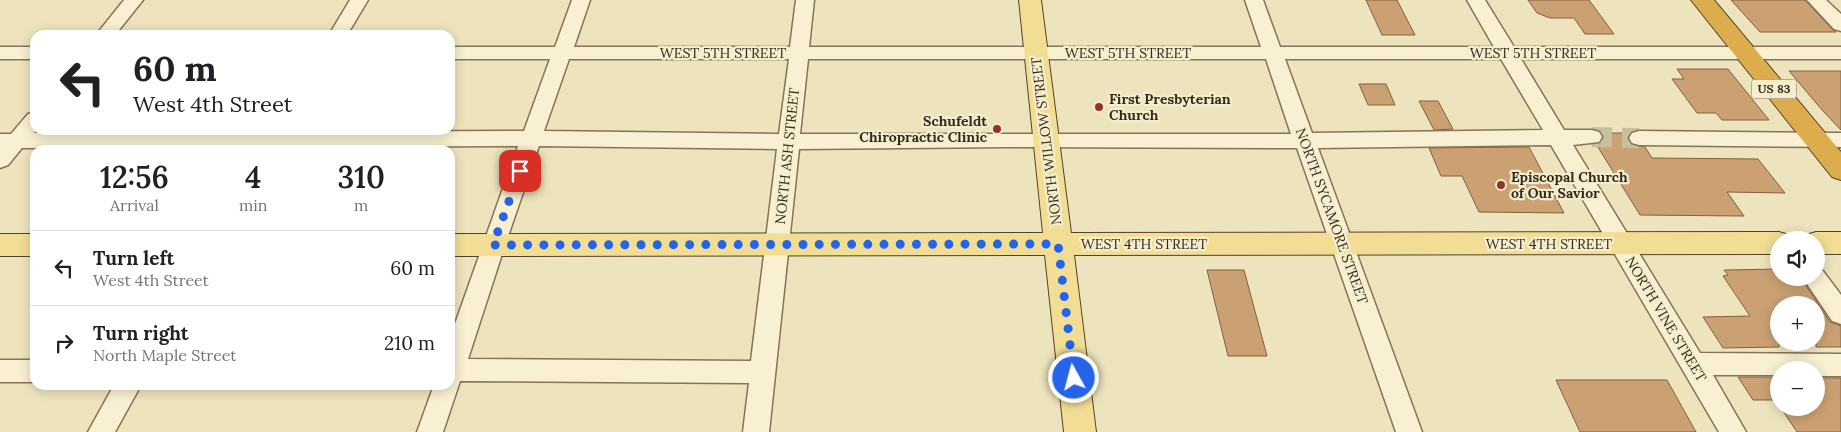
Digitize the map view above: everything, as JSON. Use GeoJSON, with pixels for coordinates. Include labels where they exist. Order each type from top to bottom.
{"type":"FeatureCollection","features":[{"type":"Feature","properties":{"kind":"highway","name":"US 83"},"geometry":{"type":"LineString","coordinates":[[1702,0],[1841,170]]}},
{"type":"Feature","properties":{"kind":"main road","name":"NORTH WILLOW STREET"},"geometry":{"type":"LineString","coordinates":[[1031,8],[1080,432]]}},
{"type":"Feature","properties":{"kind":"main road"},"geometry":{"type":"LineString","coordinates":[[1825,244],[1841,243]]}},
{"type":"Feature","properties":{"kind":"main road","name":"WEST 4TH STREET"},"geometry":{"type":"LineString","coordinates":[[455,245],[1770,244]]}},
{"type":"Feature","properties":{"kind":"main road"},"geometry":{"type":"LineString","coordinates":[[0,245],[30,245]]}},
{"type":"Feature","properties":{"kind":"street"},"geometry":{"type":"LineString","coordinates":[[109,30],[134,0]]}},
{"type":"Feature","properties":{"kind":"street"},"geometry":{"type":"LineString","coordinates":[[341,30],[359,0]]}},
{"type":"Feature","properties":{"kind":"street"},"geometry":{"type":"LineString","coordinates":[[455,360],[493,245],[581,0]]}},
{"type":"Feature","properties":{"kind":"street","name":"NORTH ASH STREET"},"geometry":{"type":"LineString","coordinates":[[756,432],[804,0]]}},
{"type":"Feature","properties":{"kind":"street","name":"NORTH SYCAMORE STREET"},"geometry":{"type":"LineString","coordinates":[[1254,0],[1409,432]]}},
{"type":"Feature","properties":{"kind":"street","name":"NORTH VINE STREET"},"geometry":{"type":"LineString","coordinates":[[1476,0],[1733,432]]}},
{"type":"Feature","properties":{"kind":"street"},"geometry":{"type":"LineString","coordinates":[[1816,0],[1841,25]]}},
{"type":"Feature","properties":{"kind":"street","name":"WEST 5TH STREET"},"geometry":{"type":"LineString","coordinates":[[455,53],[1841,52]]}},
{"type":"Feature","properties":{"kind":"street"},"geometry":{"type":"LineString","coordinates":[[0,53],[30,53]]}},
{"type":"Feature","properties":{"kind":"street"},"geometry":{"type":"LineString","coordinates":[[0,160],[8,141],[30,123]]}},
{"type":"Feature","properties":{"kind":"street"},"geometry":{"type":"LineString","coordinates":[[8,141],[654,139],[788,142],[1046,140],[1305,141],[1592,137]]}},
{"type":"Feature","properties":{"kind":"street"},"geometry":{"type":"LineString","coordinates":[[1639,138],[1841,140]]}},
{"type":"Feature","properties":{"kind":"street"},"geometry":{"type":"LineString","coordinates":[[1821,286],[1841,314]]}},
{"type":"Feature","properties":{"kind":"street"},"geometry":{"type":"LineString","coordinates":[[1693,364],[1841,365]]}},
{"type":"Feature","properties":{"kind":"street"},"geometry":{"type":"LineString","coordinates":[[0,371],[30,371]]}},
{"type":"Feature","properties":{"kind":"street"},"geometry":{"type":"LineString","coordinates":[[455,375],[725,371],[764,373]]}},
{"type":"Feature","properties":{"kind":"street"},"geometry":{"type":"LineString","coordinates":[[101,432],[125,390]]}},
{"type":"Feature","properties":{"kind":"street"},"geometry":{"type":"LineString","coordinates":[[430,432],[445,390]]}},
{"type":"Feature","properties":{"kind":"building"},"geometry":{"type":"Polygon","coordinates":[[[1366,0],[1397,0],[1415,35],[1382,35],[1366,0]]]}},
{"type":"Feature","properties":{"kind":"building"},"geometry":{"type":"Polygon","coordinates":[[[1528,0],[1589,0],[1614,34],[1585,34],[1574,18],[1550,18],[1537,13],[1528,0]]]}},
{"type":"Feature","properties":{"kind":"building"},"geometry":{"type":"Polygon","coordinates":[[[1731,0],[1805,0],[1836,32],[1760,32],[1731,0]]]}},
{"type":"Feature","properties":{"kind":"building"},"geometry":{"type":"Polygon","coordinates":[[[1677,69],[1728,69],[1769,120],[1722,120],[1716,113],[1697,113],[1672,79],[1684,79],[1677,69]]]}},
{"type":"Feature","properties":{"kind":"building"},"geometry":{"type":"Polygon","coordinates":[[[1789,71],[1841,71],[1841,130],[1822,110],[1789,71]]]}},
{"type":"Feature","properties":{"kind":"building"},"geometry":{"type":"Polygon","coordinates":[[[1359,84],[1386,84],[1395,105],[1368,105],[1359,84]]]}},
{"type":"Feature","properties":{"kind":"building"},"geometry":{"type":"Polygon","coordinates":[[[1419,101],[1438,101],[1453,129],[1434,130],[1419,101]]]}},
{"type":"Feature","properties":{"kind":"building"},"geometry":{"type":"Polygon","coordinates":[[[1602,133],[1630,133],[1627,139],[1630,144],[1645,147],[1652,158],[1758,159],[1785,193],[1727,192],[1744,216],[1640,215],[1596,144],[1601,143],[1604,138],[1602,133]]]}},
{"type":"Feature","properties":{"kind":"building"},"geometry":{"type":"Polygon","coordinates":[[[1529,147],[1564,213],[1479,212],[1462,176],[1441,176],[1429,148],[1529,147]]]}},
{"type":"Feature","properties":{"kind":"building"},"geometry":{"type":"Polygon","coordinates":[[[1770,269],[1770,286],[1806,286],[1813,296],[1770,296],[1770,347],[1723,348],[1703,317],[1750,316],[1723,276],[1728,275],[1724,270],[1770,269]]]}},
{"type":"Feature","properties":{"kind":"building"},"geometry":{"type":"Polygon","coordinates":[[[1207,270],[1244,270],[1267,356],[1228,356],[1207,270]]]}},
{"type":"Feature","properties":{"kind":"building"},"geometry":{"type":"Polygon","coordinates":[[[1825,314],[1830,322],[1841,326],[1841,347],[1825,347],[1825,314]]]}},
{"type":"Feature","properties":{"kind":"building"},"geometry":{"type":"Polygon","coordinates":[[[1738,377],[1770,377],[1770,400],[1753,400],[1738,377]]]}},
{"type":"Feature","properties":{"kind":"building"},"geometry":{"type":"Polygon","coordinates":[[[1825,378],[1841,378],[1841,432],[1797,432],[1786,416],[1825,416],[1825,378]]]}},
{"type":"Feature","properties":{"kind":"building"},"geometry":{"type":"Polygon","coordinates":[[[1556,380],[1667,380],[1696,432],[1580,432],[1556,380]]]}},
{"type":"Feature","properties":{"kind":"tunnel"},"geometry":{"type":"LineString","coordinates":[[1592,137],[1639,138]]}},
{"type":"Feature","properties":{"kind":"place","name":"First Presbyterian Church"},"geometry":{"type":"Point","coordinates":[1099,107]}},
{"type":"Feature","properties":{"kind":"place","name":"Schufeldt Chiropractic Clinic"},"geometry":{"type":"Point","coordinates":[997,129]}},
{"type":"Feature","properties":{"kind":"place","name":"Episcopal Church of Our Savior"},"geometry":{"type":"Point","coordinates":[1501,185]}},
{"type":"Feature","properties":{"kind":"route"},"geometry":{"type":"LineString","coordinates":[[520,171],[493,245],[1058,244],[1074,378]]}}]}
